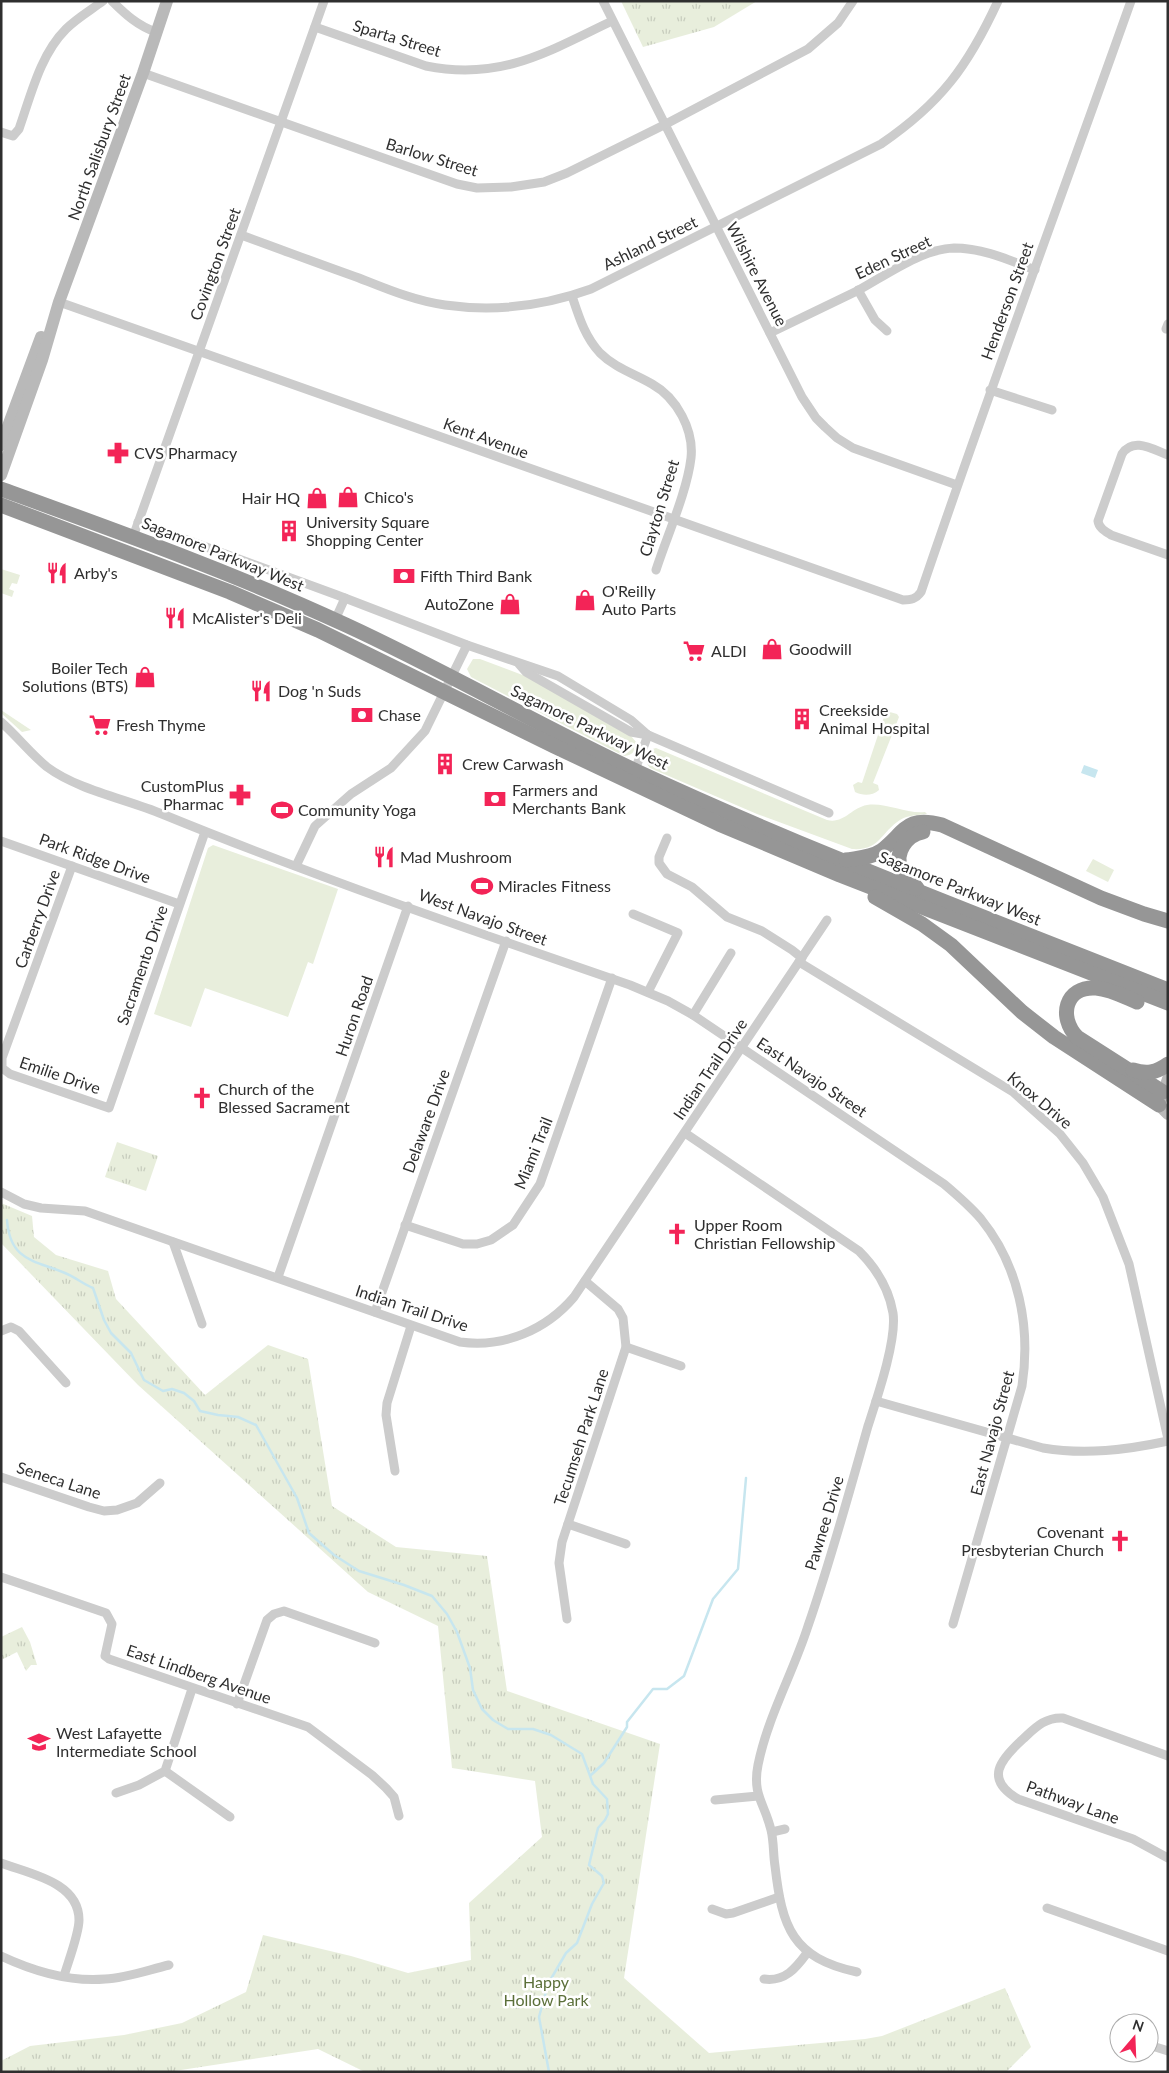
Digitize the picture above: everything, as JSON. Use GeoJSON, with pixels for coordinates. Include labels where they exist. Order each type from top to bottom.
{"type":"FeatureCollection","features":[{"type":"Feature","properties":{"kind":"highway","name":"Sagamore Parkway West"},"geometry":{"type":"LineString","coordinates":[[1,489],[133,537],[248,582],[335,620],[635,770],[721,810],[1168,990]]}},
{"type":"Feature","properties":{"kind":"highway","name":"Sagamore Parkway West"},"geometry":{"type":"LineString","coordinates":[[1,506],[230,592],[360,650],[719,824],[840,875],[1168,1003]]}},
{"type":"Feature","properties":{"kind":"highway"},"geometry":{"type":"LineString","coordinates":[[845,860],[868,857],[880,851],[904,828],[924,821],[933,822],[1102,898],[1168,921]]}},
{"type":"Feature","properties":{"kind":"highway"},"geometry":{"type":"LineString","coordinates":[[919,891],[901,870],[900,850],[908,838],[928,831],[942,834],[1089,902],[1168,930]]}},
{"type":"Feature","properties":{"kind":"highway"},"geometry":{"type":"LineString","coordinates":[[840,875],[922,924],[951,945],[1022,1012],[1054,1036],[1165,1097]]}},
{"type":"Feature","properties":{"kind":"highway"},"geometry":{"type":"LineString","coordinates":[[1165,1097],[1126,1068],[1077,1037],[1070,1030],[1065,1013],[1072,998],[1088,988],[1097,988],[1146,1005],[1168,1010]]}},
{"type":"Feature","properties":{"kind":"highway"},"geometry":{"type":"LineString","coordinates":[[1126,1068],[1150,1073],[1160,1070],[1168,1064]]}},
{"type":"Feature","properties":{"kind":"street"},"geometry":{"type":"LineString","coordinates":[[1,132],[13,136],[19,129],[47,54],[66,30],[103,1]]}},
{"type":"Feature","properties":{"kind":"street"},"geometry":{"type":"LineString","coordinates":[[112,1],[146,29],[156,32]]}},
{"type":"Feature","properties":{"kind":"street","name":"North Salisbury Street"},"geometry":{"type":"LineString","coordinates":[[1,475],[46,348],[59,302],[143,73],[167,1]]}},
{"type":"Feature","properties":{"kind":"street","name":"Covington Street"},"geometry":{"type":"LineString","coordinates":[[133,537],[324,1]]}},
{"type":"Feature","properties":{"kind":"street","name":"Wilshire Avenue"},"geometry":{"type":"LineString","coordinates":[[602,1],[770,333],[808,407],[816,418],[837,438],[853,448],[957,485]]}},
{"type":"Feature","properties":{"kind":"street","name":"Barlow Street"},"geometry":{"type":"LineString","coordinates":[[143,73],[457,184],[491,188],[544,182],[567,173],[664,125],[808,49],[838,23],[853,1]]}},
{"type":"Feature","properties":{"kind":"street","name":"Ashland Street"},"geometry":{"type":"LineString","coordinates":[[241,235],[404,295],[444,305],[498,308],[526,306],[572,296],[591,289],[881,144],[912,123],[957,76],[981,38],[998,1]]}},
{"type":"Feature","properties":{"kind":"street","name":"Henderson Street"},"geometry":{"type":"LineString","coordinates":[[903,600],[917,598],[921,592],[990,390],[1131,1]]}},
{"type":"Feature","properties":{"kind":"street","name":"Sparta Street"},"geometry":{"type":"LineString","coordinates":[[315,28],[426,66],[477,70],[531,60],[612,21]]}},
{"type":"Feature","properties":{"kind":"street","name":"Eden Street"},"geometry":{"type":"LineString","coordinates":[[770,333],[858,290],[905,264],[938,250],[964,248],[993,254],[1035,270]]}},
{"type":"Feature","properties":{"kind":"street"},"geometry":{"type":"LineString","coordinates":[[858,290],[875,320],[887,331]]}},
{"type":"Feature","properties":{"kind":"street","name":"Clayton Street"},"geometry":{"type":"LineString","coordinates":[[572,296],[583,329],[601,354],[615,366],[653,384],[665,394],[676,406],[689,434],[691,456],[689,471],[656,570]]}},
{"type":"Feature","properties":{"kind":"street","name":"North Salisbury Street"},"geometry":{"type":"LineString","coordinates":[[1,445],[49,313],[59,302]]}},
{"type":"Feature","properties":{"kind":"street","name":"Kent Avenue"},"geometry":{"type":"LineString","coordinates":[[59,302],[903,600]]}},
{"type":"Feature","properties":{"kind":"street"},"geometry":{"type":"LineString","coordinates":[[990,390],[1052,410]]}},
{"type":"Feature","properties":{"kind":"street"},"geometry":{"type":"LineString","coordinates":[[1168,455],[1144,446],[1130,445],[1126,447],[1098,520],[1099,525],[1111,535],[1168,555]]}},
{"type":"Feature","properties":{"kind":"street"},"geometry":{"type":"LineString","coordinates":[[138,522],[519,664],[526,672],[631,732],[648,734],[829,813]]}},
{"type":"Feature","properties":{"kind":"street"},"geometry":{"type":"LineString","coordinates":[[335,620],[345,598]]}},
{"type":"Feature","properties":{"kind":"street"},"geometry":{"type":"LineString","coordinates":[[296,866],[315,826],[340,802],[391,768],[425,731],[467,645]]}},
{"type":"Feature","properties":{"kind":"street","name":"West Navajo Street"},"geometry":{"type":"LineString","coordinates":[[1,722],[47,767],[72,780],[296,866],[648,992],[693,1015],[742,1048]]}},
{"type":"Feature","properties":{"kind":"street"},"geometry":{"type":"LineString","coordinates":[[635,770],[648,734]]}},
{"type":"Feature","properties":{"kind":"street","name":"Sacramento Drive"},"geometry":{"type":"LineString","coordinates":[[109,1108],[205,832]]}},
{"type":"Feature","properties":{"kind":"street","name":"Knox Drive"},"geometry":{"type":"LineString","coordinates":[[668,838],[661,850],[659,862],[667,874],[692,887],[727,917],[762,931],[792,950],[800,960],[1013,1092],[1060,1134],[1083,1163],[1103,1196],[1129,1264],[1168,1440]]}},
{"type":"Feature","properties":{"kind":"street","name":"Park Ridge Drive"},"geometry":{"type":"LineString","coordinates":[[1,841],[179,904]]}},
{"type":"Feature","properties":{"kind":"street","name":"Carberry Drive"},"geometry":{"type":"LineString","coordinates":[[2,1068],[2,1058],[72,866]]}},
{"type":"Feature","properties":{"kind":"street","name":"Huron Road"},"geometry":{"type":"LineString","coordinates":[[278,1277],[408,906]]}},
{"type":"Feature","properties":{"kind":"street"},"geometry":{"type":"LineString","coordinates":[[633,914],[678,933],[648,992]]}},
{"type":"Feature","properties":{"kind":"street","name":"Indian Trail Drive"},"geometry":{"type":"LineString","coordinates":[[1,1192],[24,1204],[41,1208],[85,1211],[460,1342],[491,1343],[504,1341],[527,1332],[558,1314],[585,1282],[827,920]]}},
{"type":"Feature","properties":{"kind":"street","name":"Delaware Drive"},"geometry":{"type":"LineString","coordinates":[[375,1312],[506,941]]}},
{"type":"Feature","properties":{"kind":"street"},"geometry":{"type":"LineString","coordinates":[[693,1015],[730,954]]}},
{"type":"Feature","properties":{"kind":"street","name":"Miami Trail"},"geometry":{"type":"LineString","coordinates":[[405,1225],[463,1244],[478,1244],[491,1240],[512,1225],[540,1184],[612,978]]}},
{"type":"Feature","properties":{"kind":"street","name":"East Navajo Street"},"geometry":{"type":"LineString","coordinates":[[742,1048],[944,1184],[981,1219],[993,1237],[1012,1274],[1020,1297],[1026,1342],[1026,1364],[1022,1386],[953,1624]]}},
{"type":"Feature","properties":{"kind":"street","name":"Emilie Drive"},"geometry":{"type":"LineString","coordinates":[[2,1068],[10,1074],[109,1108]]}},
{"type":"Feature","properties":{"kind":"street","name":"Pawnee Drive"},"geometry":{"type":"LineString","coordinates":[[685,1133],[859,1251],[871,1263],[889,1297],[893,1315],[893,1333],[876,1401],[808,1626],[772,1715],[758,1766],[758,1796],[772,1832],[779,1897],[793,1934],[808,1953],[830,1965],[857,1972]]}},
{"type":"Feature","properties":{"kind":"street"},"geometry":{"type":"LineString","coordinates":[[173,1242],[202,1324]]}},
{"type":"Feature","properties":{"kind":"street","name":"Tecumseh Park Lane"},"geometry":{"type":"LineString","coordinates":[[567,1618],[559,1563],[562,1542],[626,1347],[623,1318],[618,1309],[585,1282]]}},
{"type":"Feature","properties":{"kind":"street"},"geometry":{"type":"LineString","coordinates":[[395,1471],[386,1414],[387,1403],[411,1326]]}},
{"type":"Feature","properties":{"kind":"street"},"geometry":{"type":"LineString","coordinates":[[1,1332],[4,1328],[11,1327],[18,1331],[66,1383]]}},
{"type":"Feature","properties":{"kind":"street"},"geometry":{"type":"LineString","coordinates":[[626,1347],[681,1366]]}},
{"type":"Feature","properties":{"kind":"street"},"geometry":{"type":"LineString","coordinates":[[876,1401],[1043,1448],[1080,1452],[1140,1447],[1168,1440]]}},
{"type":"Feature","properties":{"kind":"street","name":"Seneca Lane"},"geometry":{"type":"LineString","coordinates":[[1,1477],[104,1511],[117,1510],[137,1502],[160,1483]]}},
{"type":"Feature","properties":{"kind":"street"},"geometry":{"type":"LineString","coordinates":[[568,1524],[626,1544]]}},
{"type":"Feature","properties":{"kind":"street","name":"East Lindberg Avenue"},"geometry":{"type":"LineString","coordinates":[[1,1578],[106,1614],[112,1624],[105,1656],[109,1659],[192,1689],[308,1727],[372,1775],[386,1788],[394,1797],[399,1816]]}},
{"type":"Feature","properties":{"kind":"street"},"geometry":{"type":"LineString","coordinates":[[237,1704],[267,1620],[274,1614],[284,1611],[375,1643]]}},
{"type":"Feature","properties":{"kind":"street"},"geometry":{"type":"LineString","coordinates":[[116,1793],[139,1785],[164,1770],[192,1689]]}},
{"type":"Feature","properties":{"kind":"street","name":"Pathway Lane"},"geometry":{"type":"LineString","coordinates":[[1168,1756],[1062,1718],[1054,1718],[1040,1724],[1008,1752],[1002,1760],[998,1776],[1004,1790],[1018,1799],[1133,1839],[1168,1858]]}},
{"type":"Feature","properties":{"kind":"street"},"geometry":{"type":"LineString","coordinates":[[164,1770],[230,1816]]}},
{"type":"Feature","properties":{"kind":"street"},"geometry":{"type":"LineString","coordinates":[[715,1800],[758,1796]]}},
{"type":"Feature","properties":{"kind":"street"},"geometry":{"type":"LineString","coordinates":[[772,1832],[786,1829]]}},
{"type":"Feature","properties":{"kind":"street"},"geometry":{"type":"LineString","coordinates":[[1,1863],[60,1886],[74,1898],[78,1908],[79,1922],[64,1976]]}},
{"type":"Feature","properties":{"kind":"street"},"geometry":{"type":"LineString","coordinates":[[712,1909],[726,1914],[733,1913],[779,1897]]}},
{"type":"Feature","properties":{"kind":"street"},"geometry":{"type":"LineString","coordinates":[[1047,1908],[1168,1951]]}},
{"type":"Feature","properties":{"kind":"street"},"geometry":{"type":"LineString","coordinates":[[764,1979],[774,1980],[782,1978],[797,1966],[808,1953]]}},
{"type":"Feature","properties":{"kind":"street"},"geometry":{"type":"LineString","coordinates":[[1,1956],[33,1970],[89,1980],[106,1979],[169,1965]]}},
{"type":"Feature","properties":{"kind":"green space"},"geometry":{"type":"Polygon","coordinates":[[[621,1],[757,1],[714,27],[643,47],[621,1]]]}},
{"type":"Feature","properties":{"kind":"green space"},"geometry":{"type":"Polygon","coordinates":[[[1,569],[20,575],[17,584],[12,583],[9,589],[14,591],[12,597],[1,593],[1,569]]]}},
{"type":"Feature","properties":{"kind":"green space"},"geometry":{"type":"Polygon","coordinates":[[[473,659],[480,659],[533,679],[631,736],[636,742],[635,750],[632,754],[624,756],[471,677],[467,669],[473,659]]]}},
{"type":"Feature","properties":{"kind":"green space"},"geometry":{"type":"Polygon","coordinates":[[[1,710],[31,730],[22,732],[1,713],[1,710]]]}},
{"type":"Feature","properties":{"kind":"green space"},"geometry":{"type":"Polygon","coordinates":[[[886,711],[897,714],[899,717],[873,783],[878,785],[879,790],[864,795],[855,792],[853,785],[858,782],[862,783],[886,711]]]}},
{"type":"Feature","properties":{"kind":"green space"},"geometry":{"type":"Polygon","coordinates":[[[656,748],[827,820],[838,820],[856,809],[867,805],[888,806],[925,812],[927,814],[903,818],[874,844],[861,849],[852,849],[757,814],[650,768],[646,761],[646,754],[649,750],[656,748]]]}},
{"type":"Feature","properties":{"kind":"green space"},"geometry":{"type":"Polygon","coordinates":[[[213,845],[338,889],[313,964],[308,962],[288,1017],[205,988],[191,1027],[154,1014],[208,848],[213,845]]]}},
{"type":"Feature","properties":{"kind":"green space"},"geometry":{"type":"Polygon","coordinates":[[[1093,859],[1114,870],[1108,882],[1086,871],[1093,859]]]}},
{"type":"Feature","properties":{"kind":"green space"},"geometry":{"type":"Polygon","coordinates":[[[117,1142],[158,1156],[146,1191],[105,1177],[117,1142]]]}},
{"type":"Feature","properties":{"kind":"green space","name":"Happy Hollow Park"},"geometry":{"type":"Polygon","coordinates":[[[1,1203],[32,1216],[34,1237],[56,1255],[108,1271],[116,1299],[205,1395],[268,1345],[308,1359],[332,1506],[396,1547],[487,1556],[507,1691],[660,1744],[624,1978],[709,2053],[882,2036],[1005,1988],[1031,2047],[1006,2072],[365,2072],[318,2049],[168,2072],[1,2072],[1,2061],[30,2046],[124,2035],[182,2023],[246,1992],[263,1935],[351,1956],[408,1973],[471,1960],[469,1903],[542,1837],[535,1781],[452,1768],[438,1626],[368,1592],[138,1385],[1,1243],[1,1203]]]}},
{"type":"Feature","properties":{"kind":"green space"},"geometry":{"type":"Polygon","coordinates":[[[22,1627],[30,1642],[37,1665],[31,1665],[26,1671],[17,1652],[1,1660],[1,1637],[22,1627]]]}},
{"type":"Feature","properties":{"kind":"water"},"geometry":{"type":"Polygon","coordinates":[[[1084,765],[1098,770],[1095,778],[1081,773],[1084,765]]]}},
{"type":"Feature","properties":{"kind":"waterway"},"geometry":{"type":"LineString","coordinates":[[7,1220],[9,1234],[18,1251],[34,1261],[69,1275],[93,1288],[104,1320],[111,1333],[131,1353],[144,1380],[163,1391],[172,1389],[184,1393],[194,1401],[200,1411],[238,1417],[256,1425],[297,1498],[309,1533],[334,1555],[359,1571],[432,1596],[447,1614],[457,1632],[470,1668],[473,1690],[482,1709],[493,1720],[508,1729],[533,1729],[551,1735],[582,1754],[593,1784],[607,1799],[608,1814],[598,1828],[589,1865],[602,1876],[604,1883],[592,1904],[577,1943],[566,1953],[548,1984],[539,2017],[549,2072]]}},
{"type":"Feature","properties":{"kind":"waterway"},"geometry":{"type":"LineString","coordinates":[[591,1775],[604,1763],[627,1727],[627,1722],[653,1689],[667,1689],[684,1676],[713,1599],[738,1569],[746,1478]]}},
{"type":"Feature","properties":{"kind":"place","name":"CVS Pharmacy"},"geometry":{"type":"Point","coordinates":[118,453]}},
{"type":"Feature","properties":{"kind":"place","name":"Chico's"},"geometry":{"type":"Point","coordinates":[348,497]}},
{"type":"Feature","properties":{"kind":"place","name":"Hair HQ"},"geometry":{"type":"Point","coordinates":[317,498]}},
{"type":"Feature","properties":{"kind":"place","name":"University Square Shopping Center"},"geometry":{"type":"Point","coordinates":[289,531]}},
{"type":"Feature","properties":{"kind":"place","name":"Arby's"},"geometry":{"type":"Point","coordinates":[57,573]}},
{"type":"Feature","properties":{"kind":"place","name":"Fifth Third Bank"},"geometry":{"type":"Point","coordinates":[404,576]}},
{"type":"Feature","properties":{"kind":"place","name":"O'Reilly Auto Parts"},"geometry":{"type":"Point","coordinates":[585,600]}},
{"type":"Feature","properties":{"kind":"place","name":"AutoZone"},"geometry":{"type":"Point","coordinates":[510,604]}},
{"type":"Feature","properties":{"kind":"place","name":"McAlister's Deli"},"geometry":{"type":"Point","coordinates":[175,618]}},
{"type":"Feature","properties":{"kind":"place","name":"Goodwill"},"geometry":{"type":"Point","coordinates":[772,649]}},
{"type":"Feature","properties":{"kind":"place","name":"ALDI"},"geometry":{"type":"Point","coordinates":[694,651]}},
{"type":"Feature","properties":{"kind":"place","name":"Boiler Tech Solutions (BTS)"},"geometry":{"type":"Point","coordinates":[145,677]}},
{"type":"Feature","properties":{"kind":"place","name":"Dog 'n Suds"},"geometry":{"type":"Point","coordinates":[261,691]}},
{"type":"Feature","properties":{"kind":"place","name":"Chase"},"geometry":{"type":"Point","coordinates":[362,715]}},
{"type":"Feature","properties":{"kind":"place","name":"Creekside Animal Hospital"},"geometry":{"type":"Point","coordinates":[802,719]}},
{"type":"Feature","properties":{"kind":"place","name":"Fresh Thyme"},"geometry":{"type":"Point","coordinates":[100,725]}},
{"type":"Feature","properties":{"kind":"place","name":"Crew Carwash"},"geometry":{"type":"Point","coordinates":[445,764]}},
{"type":"Feature","properties":{"kind":"place","name":"CustomPlus Pharmac"},"geometry":{"type":"Point","coordinates":[240,795]}},
{"type":"Feature","properties":{"kind":"place","name":"Farmers and Merchants Bank"},"geometry":{"type":"Point","coordinates":[495,799]}},
{"type":"Feature","properties":{"kind":"place","name":"Community Yoga"},"geometry":{"type":"Point","coordinates":[282,810]}},
{"type":"Feature","properties":{"kind":"place","name":"Mad Mushroom"},"geometry":{"type":"Point","coordinates":[384,857]}},
{"type":"Feature","properties":{"kind":"place","name":"Miracles Fitness"},"geometry":{"type":"Point","coordinates":[482,886]}},
{"type":"Feature","properties":{"kind":"place","name":"Church of the Blessed Sacrament"},"geometry":{"type":"Point","coordinates":[202,1098]}},
{"type":"Feature","properties":{"kind":"place","name":"Upper Room Christian Fellowship"},"geometry":{"type":"Point","coordinates":[677,1234]}},
{"type":"Feature","properties":{"kind":"place","name":"Covenant Presbyterian Church"},"geometry":{"type":"Point","coordinates":[1120,1541]}},
{"type":"Feature","properties":{"kind":"place","name":"West Lafayette Intermediate School"},"geometry":{"type":"Point","coordinates":[39,1742]}}]}
